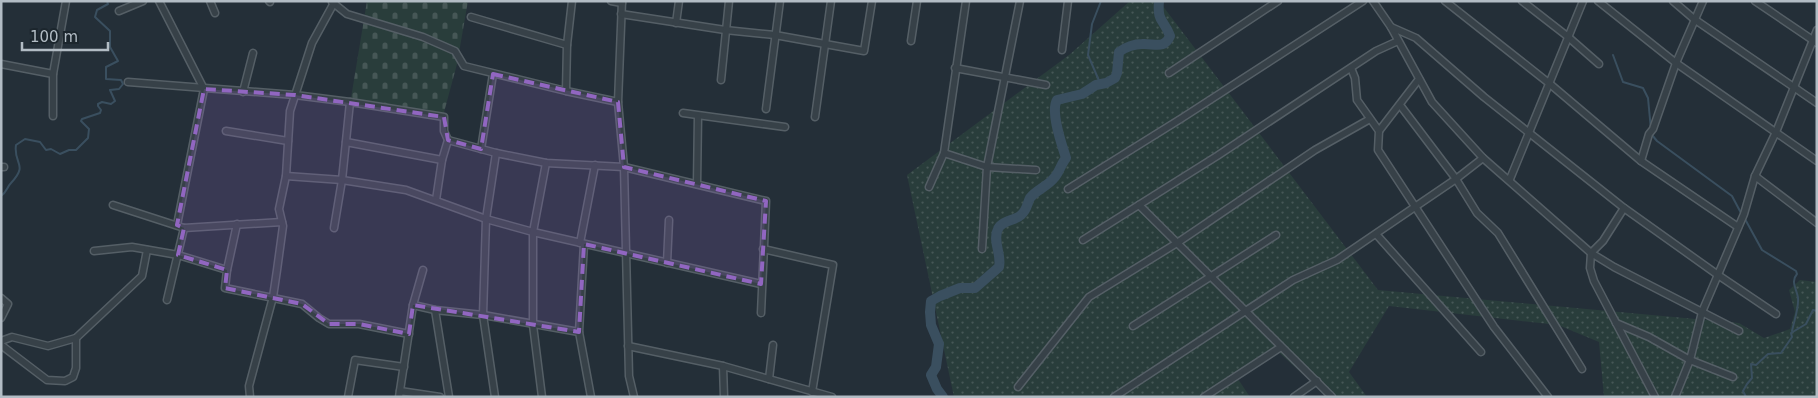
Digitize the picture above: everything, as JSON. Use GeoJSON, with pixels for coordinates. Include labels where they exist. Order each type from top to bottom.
{"type":"FeatureCollection","features":[{"type":"Feature","properties":{"kind":"street"},"geometry":{"type":"LineString","coordinates":[[53,116],[53,74],[66,1]]}},
{"type":"Feature","properties":{"kind":"street"},"geometry":{"type":"LineString","coordinates":[[120,11],[143,1]]}},
{"type":"Feature","properties":{"kind":"street"},"geometry":{"type":"LineString","coordinates":[[160,1],[204,89],[176,225]]}},
{"type":"Feature","properties":{"kind":"street"},"geometry":{"type":"LineString","coordinates":[[210,1],[215,13]]}},
{"type":"Feature","properties":{"kind":"street"},"geometry":{"type":"LineString","coordinates":[[566,91],[567,45],[572,1]]}},
{"type":"Feature","properties":{"kind":"street"},"geometry":{"type":"LineString","coordinates":[[611,1],[622,2],[618,102],[624,166],[629,376],[634,397]]}},
{"type":"Feature","properties":{"kind":"street"},"geometry":{"type":"LineString","coordinates":[[676,23],[679,1]]}},
{"type":"Feature","properties":{"kind":"street"},"geometry":{"type":"LineString","coordinates":[[720,80],[729,1]]}},
{"type":"Feature","properties":{"kind":"street"},"geometry":{"type":"LineString","coordinates":[[766,109],[780,1]]}},
{"type":"Feature","properties":{"kind":"street"},"geometry":{"type":"LineString","coordinates":[[814,117],[831,1]]}},
{"type":"Feature","properties":{"kind":"street"},"geometry":{"type":"LineString","coordinates":[[621,14],[864,51],[872,1]]}},
{"type":"Feature","properties":{"kind":"street"},"geometry":{"type":"LineString","coordinates":[[911,41],[918,1]]}},
{"type":"Feature","properties":{"kind":"street"},"geometry":{"type":"LineString","coordinates":[[929,187],[944,154],[966,1]]}},
{"type":"Feature","properties":{"kind":"street"},"geometry":{"type":"LineString","coordinates":[[982,248],[987,167],[1020,1]]}},
{"type":"Feature","properties":{"kind":"street"},"geometry":{"type":"LineString","coordinates":[[1062,50],[1068,1]]}},
{"type":"Feature","properties":{"kind":"street"},"geometry":{"type":"LineString","coordinates":[[1169,73],[1278,1]]}},
{"type":"Feature","properties":{"kind":"street"},"geometry":{"type":"LineString","coordinates":[[1068,189],[1363,1]]}},
{"type":"Feature","properties":{"kind":"street"},"geometry":{"type":"LineString","coordinates":[[1373,1],[1391,27],[1432,102],[1483,158],[1510,179],[1591,253],[1614,268],[1739,331]]}},
{"type":"Feature","properties":{"kind":"street"},"geometry":{"type":"LineString","coordinates":[[1445,1],[1642,160],[1738,227]]}},
{"type":"Feature","properties":{"kind":"street"},"geometry":{"type":"LineString","coordinates":[[1522,1],[1599,64]]}},
{"type":"Feature","properties":{"kind":"street"},"geometry":{"type":"LineString","coordinates":[[1510,179],[1550,84],[1567,36],[1583,1]]}},
{"type":"Feature","properties":{"kind":"street"},"geometry":{"type":"LineString","coordinates":[[1598,1],[1676,63],[1817,161]]}},
{"type":"Feature","properties":{"kind":"street"},"geometry":{"type":"LineString","coordinates":[[1673,1],[1694,18],[1817,103]]}},
{"type":"Feature","properties":{"kind":"street"},"geometry":{"type":"LineString","coordinates":[[1642,160],[1676,63],[1703,1]]}},
{"type":"Feature","properties":{"kind":"street"},"geometry":{"type":"LineString","coordinates":[[1755,1],[1815,42]]}},
{"type":"Feature","properties":{"kind":"street"},"geometry":{"type":"LineString","coordinates":[[250,397],[250,386],[273,297],[284,226],[279,209],[286,176],[290,110],[312,43],[333,3],[347,14],[423,37],[447,47],[455,51],[464,66],[618,102]]}},
{"type":"Feature","properties":{"kind":"street"},"geometry":{"type":"LineString","coordinates":[[471,17],[567,45]]}},
{"type":"Feature","properties":{"kind":"street"},"geometry":{"type":"LineString","coordinates":[[1391,27],[1416,38],[1484,97],[1624,208],[1776,314]]}},
{"type":"Feature","properties":{"kind":"street"},"geometry":{"type":"LineString","coordinates":[[1675,397],[1690,360],[1702,312],[1743,216],[1755,176],[1815,42],[1817,30]]}},
{"type":"Feature","properties":{"kind":"street"},"geometry":{"type":"LineString","coordinates":[[1084,240],[1217,156],[1376,51],[1398,41]]}},
{"type":"Feature","properties":{"kind":"street"},"geometry":{"type":"LineString","coordinates":[[244,92],[253,53]]}},
{"type":"Feature","properties":{"kind":"street"},"geometry":{"type":"LineString","coordinates":[[1,64],[53,74]]}},
{"type":"Feature","properties":{"kind":"street"},"geometry":{"type":"LineString","coordinates":[[956,68],[1046,85]]}},
{"type":"Feature","properties":{"kind":"street"},"geometry":{"type":"LineString","coordinates":[[1351,68],[1355,78],[1357,100],[1378,131],[1378,150],[1494,327],[1548,397]]}},
{"type":"Feature","properties":{"kind":"street"},"geometry":{"type":"LineString","coordinates":[[481,149],[493,74]]}},
{"type":"Feature","properties":{"kind":"street"},"geometry":{"type":"LineString","coordinates":[[1378,131],[1419,78]]}},
{"type":"Feature","properties":{"kind":"street"},"geometry":{"type":"LineString","coordinates":[[128,82],[295,95],[444,117],[444,131],[448,140],[442,160],[436,200]]}},
{"type":"Feature","properties":{"kind":"street"},"geometry":{"type":"LineString","coordinates":[[334,228],[342,180],[350,102]]}},
{"type":"Feature","properties":{"kind":"street"},"geometry":{"type":"LineString","coordinates":[[1400,105],[1456,179],[1477,213],[1498,233],[1582,369]]}},
{"type":"Feature","properties":{"kind":"street"},"geometry":{"type":"LineString","coordinates":[[683,114],[784,127]]}},
{"type":"Feature","properties":{"kind":"street"},"geometry":{"type":"LineString","coordinates":[[698,116],[698,184]]}},
{"type":"Feature","properties":{"kind":"street"},"geometry":{"type":"LineString","coordinates":[[1018,387],[1089,297],[1177,243],[1314,150],[1370,119]]}},
{"type":"Feature","properties":{"kind":"street"},"geometry":{"type":"LineString","coordinates":[[226,131],[288,141]]}},
{"type":"Feature","properties":{"kind":"street"},"geometry":{"type":"LineString","coordinates":[[448,140],[496,153],[546,163],[624,166],[766,201],[761,313]]}},
{"type":"Feature","properties":{"kind":"street"},"geometry":{"type":"LineString","coordinates":[[346,142],[442,160]]}},
{"type":"Feature","properties":{"kind":"street"},"geometry":{"type":"LineString","coordinates":[[494,397],[483,315],[486,218],[496,153]]}},
{"type":"Feature","properties":{"kind":"street"},"geometry":{"type":"LineString","coordinates":[[944,154],[987,167],[1036,170]]}},
{"type":"Feature","properties":{"kind":"street"},"geometry":{"type":"LineString","coordinates":[[1114,397],[1247,312],[1293,280],[1337,260],[1456,179],[1483,158]]}},
{"type":"Feature","properties":{"kind":"street"},"geometry":{"type":"LineString","coordinates":[[542,397],[533,325],[533,232],[546,163]]}},
{"type":"Feature","properties":{"kind":"street"},"geometry":{"type":"LineString","coordinates":[[591,397],[578,332],[582,244],[595,165]]}},
{"type":"Feature","properties":{"kind":"street"},"geometry":{"type":"LineString","coordinates":[[286,176],[342,180],[406,190],[533,232],[761,284]]}},
{"type":"Feature","properties":{"kind":"street"},"geometry":{"type":"LineString","coordinates":[[1755,176],[1817,223]]}},
{"type":"Feature","properties":{"kind":"street"},"geometry":{"type":"LineString","coordinates":[[113,205],[184,228],[282,222]]}},
{"type":"Feature","properties":{"kind":"street"},"geometry":{"type":"LineString","coordinates":[[1139,205],[1332,397]]}},
{"type":"Feature","properties":{"kind":"street"},"geometry":{"type":"LineString","coordinates":[[1624,208],[1603,241],[1591,253],[1590,268],[1594,281],[1655,397]]}},
{"type":"Feature","properties":{"kind":"street"},"geometry":{"type":"LineString","coordinates":[[667,263],[669,220]]}},
{"type":"Feature","properties":{"kind":"street"},"geometry":{"type":"LineString","coordinates":[[237,224],[225,288],[302,304],[318,318],[329,324],[359,324],[409,334]]}},
{"type":"Feature","properties":{"kind":"street"},"geometry":{"type":"LineString","coordinates":[[167,300],[184,228]]}},
{"type":"Feature","properties":{"kind":"street"},"geometry":{"type":"LineString","coordinates":[[1376,234],[1481,352]]}},
{"type":"Feature","properties":{"kind":"street"},"geometry":{"type":"LineString","coordinates":[[1133,326],[1276,235]]}},
{"type":"Feature","properties":{"kind":"street"},"geometry":{"type":"LineString","coordinates":[[94,251],[132,247],[178,255],[227,270]]}},
{"type":"Feature","properties":{"kind":"street"},"geometry":{"type":"LineString","coordinates":[[763,249],[833,265],[812,392]]}},
{"type":"Feature","properties":{"kind":"street"},"geometry":{"type":"LineString","coordinates":[[1,341],[12,337],[48,346],[76,338],[142,276],[147,250]]}},
{"type":"Feature","properties":{"kind":"street"},"geometry":{"type":"LineString","coordinates":[[423,270],[413,306],[400,394],[440,397]]}},
{"type":"Feature","properties":{"kind":"street"},"geometry":{"type":"LineString","coordinates":[[1,298],[8,304],[1,318]]}},
{"type":"Feature","properties":{"kind":"street"},"geometry":{"type":"LineString","coordinates":[[413,306],[483,315],[578,332]]}},
{"type":"Feature","properties":{"kind":"street"},"geometry":{"type":"LineString","coordinates":[[435,310],[449,397]]}},
{"type":"Feature","properties":{"kind":"street"},"geometry":{"type":"LineString","coordinates":[[1616,323],[1649,337],[1690,360],[1733,377]]}},
{"type":"Feature","properties":{"kind":"street"},"geometry":{"type":"LineString","coordinates":[[1,345],[47,380],[65,381],[74,377],[76,368],[76,338]]}},
{"type":"Feature","properties":{"kind":"street"},"geometry":{"type":"LineString","coordinates":[[769,379],[773,345]]}},
{"type":"Feature","properties":{"kind":"street"},"geometry":{"type":"LineString","coordinates":[[628,346],[723,366],[769,379],[804,393],[812,392],[832,397]]}},
{"type":"Feature","properties":{"kind":"street"},"geometry":{"type":"LineString","coordinates":[[1204,397],[1281,346]]}},
{"type":"Feature","properties":{"kind":"street"},"geometry":{"type":"LineString","coordinates":[[348,397],[355,360],[404,367]]}},
{"type":"Feature","properties":{"kind":"street"},"geometry":{"type":"LineString","coordinates":[[723,366],[724,397]]}},
{"type":"Feature","properties":{"kind":"street"},"geometry":{"type":"LineString","coordinates":[[1294,397],[1317,381]]}},
{"type":"Feature","properties":{"kind":"highlighted area"},"geometry":{"type":"Polygon","coordinates":[[[493,74],[618,102],[624,167],[766,201],[761,284],[584,244],[579,332],[413,305],[409,334],[359,324],[329,324],[302,304],[225,288],[227,270],[178,255],[184,228],[177,225],[204,89],[295,95],[444,117],[448,140],[481,149],[493,74]]]}},
{"type":"Feature","properties":{"kind":"green space"},"geometry":{"type":"Polygon","coordinates":[[[367,1],[468,1],[457,64],[443,116],[351,98],[367,1]]]}},
{"type":"Feature","properties":{"kind":"green space"},"geometry":{"type":"Polygon","coordinates":[[[1130,1],[1159,1],[1378,290],[1739,323],[1764,338],[1790,329],[1795,312],[1789,290],[1800,280],[1817,282],[1817,397],[1604,397],[1599,342],[1558,325],[1389,306],[1349,372],[1367,397],[1328,397],[1274,348],[1234,373],[1250,397],[954,397],[907,175],[1069,55],[1130,1]]]}},
{"type":"Feature","properties":{"kind":"waterway"},"geometry":{"type":"LineString","coordinates":[[1,196],[19,172],[16,145],[25,139],[40,142],[46,150],[51,149],[60,154],[69,150],[76,150],[88,138],[89,129],[81,121],[82,119],[100,113],[101,110],[98,104],[102,102],[111,104],[115,101],[110,90],[119,89],[123,84],[121,80],[106,79],[106,67],[118,61],[110,47],[110,31],[95,17],[97,10],[108,4],[107,1]]}},
{"type":"Feature","properties":{"kind":"waterway"},"geometry":{"type":"LineString","coordinates":[[1100,83],[1088,55],[1092,24],[1101,1]]}},
{"type":"Feature","properties":{"kind":"waterway"},"geometry":{"type":"LineString","coordinates":[[943,397],[931,375],[936,367],[939,344],[931,325],[931,301],[960,288],[975,288],[999,267],[1000,262],[996,238],[998,229],[1002,224],[1023,213],[1030,198],[1051,181],[1066,158],[1056,120],[1055,105],[1057,100],[1082,94],[1096,85],[1106,83],[1115,78],[1119,52],[1124,49],[1139,44],[1158,45],[1165,43],[1170,36],[1160,17],[1159,1]]}},
{"type":"Feature","properties":{"kind":"waterway"},"geometry":{"type":"LineString","coordinates":[[1613,55],[1623,82],[1643,88],[1648,98],[1651,130]]}},
{"type":"Feature","properties":{"kind":"waterway"},"geometry":{"type":"LineString","coordinates":[[1652,135],[1657,141],[1732,196],[1741,213]]}},
{"type":"Feature","properties":{"kind":"waterway"},"geometry":{"type":"LineString","coordinates":[[1745,219],[1762,250],[1796,271],[1794,283],[1798,302],[1792,331]]}},
{"type":"Feature","properties":{"kind":"waterway"},"geometry":{"type":"LineString","coordinates":[[1746,397],[1743,391],[1752,378],[1751,364],[1756,365],[1768,354],[1781,353],[1792,337],[1791,333],[1806,324],[1813,310],[1817,311]]}}]}
